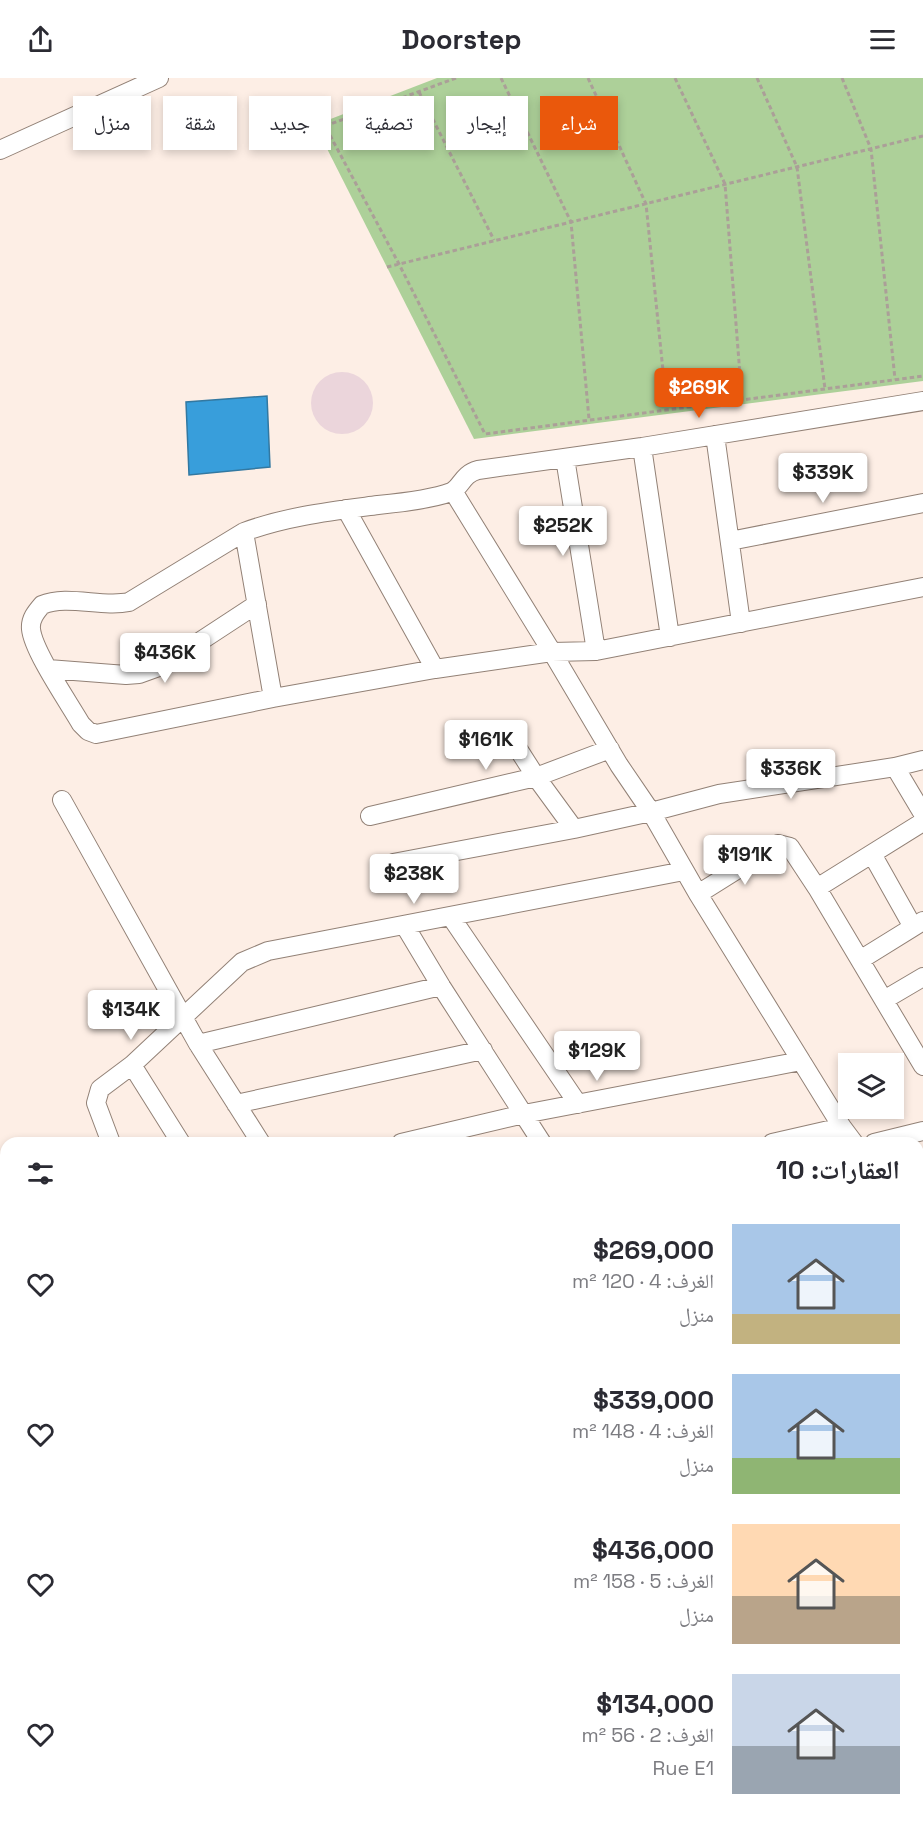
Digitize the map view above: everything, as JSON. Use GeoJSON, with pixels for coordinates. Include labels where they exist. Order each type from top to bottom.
{"type":"FeatureCollection","features":[{"type":"Feature","properties":{"kind":"street"},"geometry":{"type":"LineString","coordinates":[[0,150],[159,78]]}},
{"type":"Feature","properties":{"kind":"street"},"geometry":{"type":"LineString","coordinates":[[923,401],[642,447],[470,472],[453,491],[281,521],[244,532],[129,602],[111,604],[58,601],[42,605],[31,620],[30,628],[48,669],[81,724],[88,731],[96,734],[273,698],[435,669],[552,652],[596,651],[923,587]]}},
{"type":"Feature","properties":{"kind":"street"},"geometry":{"type":"LineString","coordinates":[[715,435],[741,623]]}},
{"type":"Feature","properties":{"kind":"street"},"geometry":{"type":"LineString","coordinates":[[642,447],[669,637]]}},
{"type":"Feature","properties":{"kind":"street"},"geometry":{"type":"LineString","coordinates":[[566,458],[596,651]]}},
{"type":"Feature","properties":{"kind":"street"},"geometry":{"type":"LineString","coordinates":[[453,491],[610,749],[651,812],[698,894],[850,1137]]}},
{"type":"Feature","properties":{"kind":"street"},"geometry":{"type":"LineString","coordinates":[[730,541],[923,503]]}},
{"type":"Feature","properties":{"kind":"street"},"geometry":{"type":"LineString","coordinates":[[346,509],[435,669]]}},
{"type":"Feature","properties":{"kind":"street"},"geometry":{"type":"LineString","coordinates":[[244,532],[273,698]]}},
{"type":"Feature","properties":{"kind":"street"},"geometry":{"type":"LineString","coordinates":[[48,669],[126,675],[151,670],[164,665],[257,604]]}},
{"type":"Feature","properties":{"kind":"street"},"geometry":{"type":"LineString","coordinates":[[513,741],[574,829]]}},
{"type":"Feature","properties":{"kind":"street"},"geometry":{"type":"LineString","coordinates":[[370,816],[536,777],[610,749]]}},
{"type":"Feature","properties":{"kind":"street"},"geometry":{"type":"LineString","coordinates":[[393,863],[574,829],[719,794],[895,767],[923,760]]}},
{"type":"Feature","properties":{"kind":"street"},"geometry":{"type":"LineString","coordinates":[[895,767],[923,814]]}},
{"type":"Feature","properties":{"kind":"street"},"geometry":{"type":"LineString","coordinates":[[62,800],[198,1044],[257,1137]]}},
{"type":"Feature","properties":{"kind":"street"},"geometry":{"type":"LineString","coordinates":[[817,888],[923,822]]}},
{"type":"Feature","properties":{"kind":"street"},"geometry":{"type":"LineString","coordinates":[[698,894],[778,844],[790,847],[884,1000],[918,1045],[923,1066]]}},
{"type":"Feature","properties":{"kind":"street"},"geometry":{"type":"LineString","coordinates":[[860,960],[918,924],[872,854]]}},
{"type":"Feature","properties":{"kind":"street"},"geometry":{"type":"LineString","coordinates":[[109,1137],[96,1103],[96,1096],[100,1089],[132,1065],[242,962],[255,955],[684,871]]}},
{"type":"Feature","properties":{"kind":"street"},"geometry":{"type":"LineString","coordinates":[[451,916],[578,1104]]}},
{"type":"Feature","properties":{"kind":"street"},"geometry":{"type":"LineString","coordinates":[[405,926],[538,1137]]}},
{"type":"Feature","properties":{"kind":"street"},"geometry":{"type":"LineString","coordinates":[[884,1000],[923,977]]}},
{"type":"Feature","properties":{"kind":"street"},"geometry":{"type":"LineString","coordinates":[[198,1044],[441,986]]}},
{"type":"Feature","properties":{"kind":"street"},"geometry":{"type":"LineString","coordinates":[[236,1104],[483,1050]]}},
{"type":"Feature","properties":{"kind":"street"},"geometry":{"type":"LineString","coordinates":[[426,1137],[524,1114],[801,1061]]}},
{"type":"Feature","properties":{"kind":"street"},"geometry":{"type":"LineString","coordinates":[[132,1065],[177,1137]]}},
{"type":"Feature","properties":{"kind":"street"},"geometry":{"type":"LineString","coordinates":[[798,1137],[842,1127]]}},
{"type":"Feature","properties":{"kind":"street"},"geometry":{"type":"LineString","coordinates":[[901,1137],[923,1132]]}},
{"type":"Feature","properties":{"kind":"path"},"geometry":{"type":"LineString","coordinates":[[456,78],[325,126],[399,264],[484,434],[923,376]]}},
{"type":"Feature","properties":{"kind":"path"},"geometry":{"type":"LineString","coordinates":[[501,78],[571,222],[589,420]]}},
{"type":"Feature","properties":{"kind":"path"},"geometry":{"type":"LineString","coordinates":[[588,78],[646,204],[667,410]]}},
{"type":"Feature","properties":{"kind":"path"},"geometry":{"type":"LineString","coordinates":[[675,78],[725,184],[742,400]]}},
{"type":"Feature","properties":{"kind":"path"},"geometry":{"type":"LineString","coordinates":[[757,78],[796,167],[825,389]]}},
{"type":"Feature","properties":{"kind":"path"},"geometry":{"type":"LineString","coordinates":[[842,78],[871,149],[895,380]]}},
{"type":"Feature","properties":{"kind":"path"},"geometry":{"type":"LineString","coordinates":[[419,92],[495,240]]}},
{"type":"Feature","properties":{"kind":"path"},"geometry":{"type":"LineString","coordinates":[[387,267],[923,136]]}},
{"type":"Feature","properties":{"kind":"green space"},"geometry":{"type":"Polygon","coordinates":[[[437,78],[923,78],[923,381],[474,439],[328,150],[331,150],[331,119],[343,114],[343,150],[434,150],[434,96],[390,96],[437,78]]]}},
{"type":"Feature","properties":{"kind":"water"},"geometry":{"type":"Polygon","coordinates":[[[267,396],[270,467],[189,475],[186,402],[267,396]]]}},
{"type":"Feature","properties":{"kind":"building"},"geometry":{"type":"Polygon","coordinates":[[[342,372],[354,374],[364,381],[371,391],[373,403],[371,415],[364,425],[354,432],[342,434],[330,432],[320,425],[313,415],[311,403],[313,391],[320,381],[330,374],[342,372]]]}}]}
